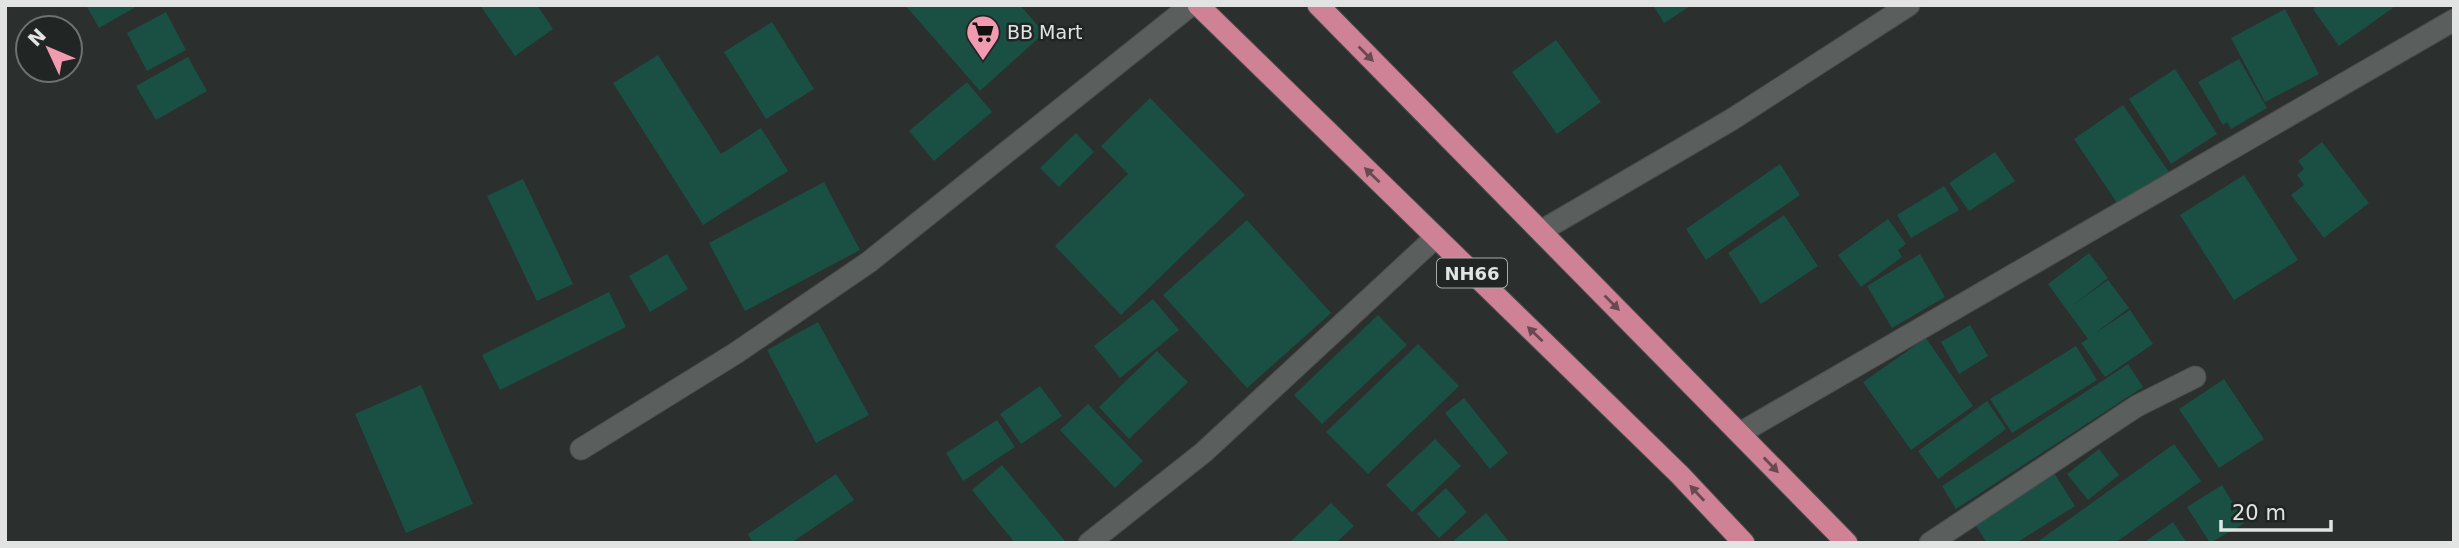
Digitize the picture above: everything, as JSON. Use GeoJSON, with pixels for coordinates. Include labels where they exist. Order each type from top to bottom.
{"type":"FeatureCollection","features":[{"type":"Feature","properties":{"kind":"highway","name":"NH66"},"geometry":{"type":"LineString","coordinates":[[1198,5],[1680,475],[1744,543]]}},
{"type":"Feature","properties":{"kind":"highway"},"geometry":{"type":"LineString","coordinates":[[1318,5],[1847,543]]}},
{"type":"Feature","properties":{"kind":"street"},"geometry":{"type":"LineString","coordinates":[[581,449],[736,353],[869,262],[1191,5]]}},
{"type":"Feature","properties":{"kind":"street"},"geometry":{"type":"LineString","coordinates":[[1541,231],[1731,120],[1909,5]]}},
{"type":"Feature","properties":{"kind":"street"},"geometry":{"type":"LineString","coordinates":[[1740,433],[2454,20]]}},
{"type":"Feature","properties":{"kind":"street"},"geometry":{"type":"LineString","coordinates":[[1089,543],[1204,452],[1436,237]]}},
{"type":"Feature","properties":{"kind":"street"},"geometry":{"type":"LineString","coordinates":[[1930,543],[2137,406],[2195,377]]}},
{"type":"Feature","properties":{"kind":"building"},"geometry":{"type":"Polygon","coordinates":[[[86,5],[139,5],[99,28],[86,5]]]}},
{"type":"Feature","properties":{"kind":"building"},"geometry":{"type":"Polygon","coordinates":[[[480,5],[537,5],[553,29],[515,56],[480,5]]]}},
{"type":"Feature","properties":{"kind":"building","name":"BB Mart"},"geometry":{"type":"Polygon","coordinates":[[[905,5],[1020,5],[1044,33],[980,91],[905,5]]]}},
{"type":"Feature","properties":{"kind":"building"},"geometry":{"type":"Polygon","coordinates":[[[1653,5],[1692,5],[1664,23],[1653,5]]]}},
{"type":"Feature","properties":{"kind":"building"},"geometry":{"type":"Polygon","coordinates":[[[2319,5],[2391,5],[2393,8],[2339,46],[2313,9],[2319,5]]]}},
{"type":"Feature","properties":{"kind":"building"},"geometry":{"type":"Polygon","coordinates":[[[2285,9],[2319,74],[2265,102],[2231,38],[2285,9]]]}},
{"type":"Feature","properties":{"kind":"building"},"geometry":{"type":"Polygon","coordinates":[[[166,12],[186,50],[147,71],[127,33],[166,12]]]}},
{"type":"Feature","properties":{"kind":"building"},"geometry":{"type":"Polygon","coordinates":[[[772,22],[814,89],[766,119],[724,52],[772,22]]]}},
{"type":"Feature","properties":{"kind":"building"},"geometry":{"type":"Polygon","coordinates":[[[1556,40],[1601,102],[1557,134],[1512,72],[1556,40]]]}},
{"type":"Feature","properties":{"kind":"building"},"geometry":{"type":"Polygon","coordinates":[[[658,55],[721,154],[761,128],[788,171],[703,225],[613,83],[658,55]]]}},
{"type":"Feature","properties":{"kind":"building"},"geometry":{"type":"Polygon","coordinates":[[[188,57],[207,91],[156,120],[136,86],[188,57]]]}},
{"type":"Feature","properties":{"kind":"building"},"geometry":{"type":"Polygon","coordinates":[[[2239,59],[2267,108],[2231,129],[2227,122],[2223,125],[2198,82],[2239,59]]]}},
{"type":"Feature","properties":{"kind":"building"},"geometry":{"type":"Polygon","coordinates":[[[2175,69],[2217,134],[2171,164],[2129,99],[2175,69]]]}},
{"type":"Feature","properties":{"kind":"building"},"geometry":{"type":"Polygon","coordinates":[[[967,82],[992,112],[934,161],[909,131],[967,82]]]}},
{"type":"Feature","properties":{"kind":"building"},"geometry":{"type":"Polygon","coordinates":[[[1150,98],[1245,195],[1121,315],[1055,246],[1128,174],[1101,146],[1150,98]]]}},
{"type":"Feature","properties":{"kind":"building"},"geometry":{"type":"Polygon","coordinates":[[[2123,105],[2171,175],[2121,209],[2074,139],[2123,105]]]}},
{"type":"Feature","properties":{"kind":"building"},"geometry":{"type":"Polygon","coordinates":[[[1076,133],[1094,152],[1059,187],[1040,168],[1076,133]]]}},
{"type":"Feature","properties":{"kind":"building"},"geometry":{"type":"Polygon","coordinates":[[[2322,142],[2369,203],[2324,238],[2291,195],[2304,185],[2297,175],[2304,169],[2298,161],[2322,142]]]}},
{"type":"Feature","properties":{"kind":"building"},"geometry":{"type":"Polygon","coordinates":[[[1995,152],[2015,181],[1969,211],[1949,183],[1995,152]]]}},
{"type":"Feature","properties":{"kind":"building"},"geometry":{"type":"Polygon","coordinates":[[[1780,164],[1800,195],[1706,260],[1686,229],[1780,164]]]}},
{"type":"Feature","properties":{"kind":"building"},"geometry":{"type":"Polygon","coordinates":[[[2244,175],[2298,260],[2234,300],[2180,215],[2244,175]]]}},
{"type":"Feature","properties":{"kind":"building"},"geometry":{"type":"Polygon","coordinates":[[[523,179],[573,284],[537,301],[487,196],[523,179]]]}},
{"type":"Feature","properties":{"kind":"building"},"geometry":{"type":"Polygon","coordinates":[[[824,182],[860,250],[745,311],[709,243],[824,182]]]}},
{"type":"Feature","properties":{"kind":"building"},"geometry":{"type":"Polygon","coordinates":[[[1944,186],[1959,210],[1911,238],[1897,215],[1944,186]]]}},
{"type":"Feature","properties":{"kind":"building"},"geometry":{"type":"Polygon","coordinates":[[[1784,215],[1818,266],[1761,304],[1728,253],[1784,215]]]}},
{"type":"Feature","properties":{"kind":"building"},"geometry":{"type":"Polygon","coordinates":[[[1888,219],[1906,244],[1898,250],[1902,257],[1861,287],[1838,255],[1888,219]]]}},
{"type":"Feature","properties":{"kind":"building"},"geometry":{"type":"Polygon","coordinates":[[[1247,220],[1331,313],[1247,388],[1163,295],[1247,220]]]}},
{"type":"Feature","properties":{"kind":"building"},"geometry":{"type":"Polygon","coordinates":[[[2089,253],[2108,278],[2072,306],[2108,280],[2129,308],[2094,334],[2130,310],[2153,344],[2105,377],[2081,343],[2088,339],[2048,284],[2089,253]]]}},
{"type":"Feature","properties":{"kind":"building"},"geometry":{"type":"Polygon","coordinates":[[[667,254],[688,289],[650,312],[629,276],[667,254]]]}},
{"type":"Feature","properties":{"kind":"building"},"geometry":{"type":"Polygon","coordinates":[[[1920,254],[1945,297],[1892,328],[1867,286],[1920,254]]]}},
{"type":"Feature","properties":{"kind":"building"},"geometry":{"type":"Polygon","coordinates":[[[609,292],[626,327],[500,390],[482,355],[609,292]]]}},
{"type":"Feature","properties":{"kind":"building"},"geometry":{"type":"Polygon","coordinates":[[[1153,299],[1179,330],[1120,378],[1094,346],[1153,299]]]}},
{"type":"Feature","properties":{"kind":"building"},"geometry":{"type":"Polygon","coordinates":[[[1378,315],[1407,345],[1322,424],[1294,395],[1378,315]]]}},
{"type":"Feature","properties":{"kind":"building"},"geometry":{"type":"Polygon","coordinates":[[[818,322],[869,415],[816,443],[767,350],[818,322]]]}},
{"type":"Feature","properties":{"kind":"building"},"geometry":{"type":"Polygon","coordinates":[[[1970,325],[1988,356],[1959,374],[1941,342],[1970,325]]]}},
{"type":"Feature","properties":{"kind":"building"},"geometry":{"type":"Polygon","coordinates":[[[1926,338],[1973,406],[1911,450],[1863,382],[1926,338]]]}},
{"type":"Feature","properties":{"kind":"building"},"geometry":{"type":"Polygon","coordinates":[[[1418,344],[1459,386],[1368,474],[1326,432],[1418,344]]]}},
{"type":"Feature","properties":{"kind":"building"},"geometry":{"type":"Polygon","coordinates":[[[2076,346],[2097,380],[2012,433],[1990,399],[2076,346]]]}},
{"type":"Feature","properties":{"kind":"building"},"geometry":{"type":"Polygon","coordinates":[[[1157,351],[1188,382],[1129,439],[1099,407],[1157,351]]]}},
{"type":"Feature","properties":{"kind":"building"},"geometry":{"type":"Polygon","coordinates":[[[2128,364],[2143,387],[1956,509],[1942,486],[2128,364]]]}},
{"type":"Feature","properties":{"kind":"building"},"geometry":{"type":"Polygon","coordinates":[[[2224,379],[2264,439],[2219,468],[2179,409],[2224,379]]]}},
{"type":"Feature","properties":{"kind":"building"},"geometry":{"type":"Polygon","coordinates":[[[421,385],[473,504],[406,533],[355,414],[421,385]]]}},
{"type":"Feature","properties":{"kind":"building"},"geometry":{"type":"Polygon","coordinates":[[[1040,386],[1062,416],[1021,444],[1000,414],[1040,386]]]}},
{"type":"Feature","properties":{"kind":"building"},"geometry":{"type":"Polygon","coordinates":[[[1464,398],[1508,453],[1490,469],[1445,413],[1464,398]]]}},
{"type":"Feature","properties":{"kind":"building"},"geometry":{"type":"Polygon","coordinates":[[[1987,401],[2006,429],[1938,479],[1918,451],[1987,401]]]}},
{"type":"Feature","properties":{"kind":"building"},"geometry":{"type":"Polygon","coordinates":[[[1088,404],[1143,461],[1115,488],[1060,430],[1088,404]]]}},
{"type":"Feature","properties":{"kind":"building"},"geometry":{"type":"Polygon","coordinates":[[[997,420],[1015,447],[963,481],[946,453],[997,420]]]}},
{"type":"Feature","properties":{"kind":"building"},"geometry":{"type":"Polygon","coordinates":[[[1435,439],[1461,466],[1412,512],[1386,485],[1435,439]]]}},
{"type":"Feature","properties":{"kind":"building"},"geometry":{"type":"Polygon","coordinates":[[[2174,444],[2201,481],[2115,543],[2036,543],[2174,444]]]}},
{"type":"Feature","properties":{"kind":"building"},"geometry":{"type":"Polygon","coordinates":[[[2099,449],[2119,475],[2088,500],[2067,474],[2099,449]]]}},
{"type":"Feature","properties":{"kind":"building"},"geometry":{"type":"Polygon","coordinates":[[[1002,465],[1065,541],[1063,543],[1015,543],[972,490],[1002,465]]]}},
{"type":"Feature","properties":{"kind":"building"},"geometry":{"type":"Polygon","coordinates":[[[2054,473],[2075,506],[2016,543],[1987,543],[1974,523],[2054,473]]]}},
{"type":"Feature","properties":{"kind":"building"},"geometry":{"type":"Polygon","coordinates":[[[836,474],[854,500],[791,543],[753,543],[748,534],[836,474]]]}},
{"type":"Feature","properties":{"kind":"building"},"geometry":{"type":"Polygon","coordinates":[[[2222,485],[2245,523],[2210,543],[2187,507],[2222,485]]]}},
{"type":"Feature","properties":{"kind":"building"},"geometry":{"type":"Polygon","coordinates":[[[1446,488],[1467,512],[1439,538],[1417,514],[1446,488]]]}},
{"type":"Feature","properties":{"kind":"building"},"geometry":{"type":"Polygon","coordinates":[[[1331,503],[1354,526],[1336,543],[1289,543],[1331,503]]]}},
{"type":"Feature","properties":{"kind":"building"},"geometry":{"type":"Polygon","coordinates":[[[1486,513],[1510,543],[1451,543],[1486,513]]]}},
{"type":"Feature","properties":{"kind":"building"},"geometry":{"type":"Polygon","coordinates":[[[2173,522],[2187,543],[2143,543],[2173,522]]]}},
{"type":"Feature","properties":{"kind":"place","name":"BB Mart"},"geometry":{"type":"Point","coordinates":[983,62]}}]}
